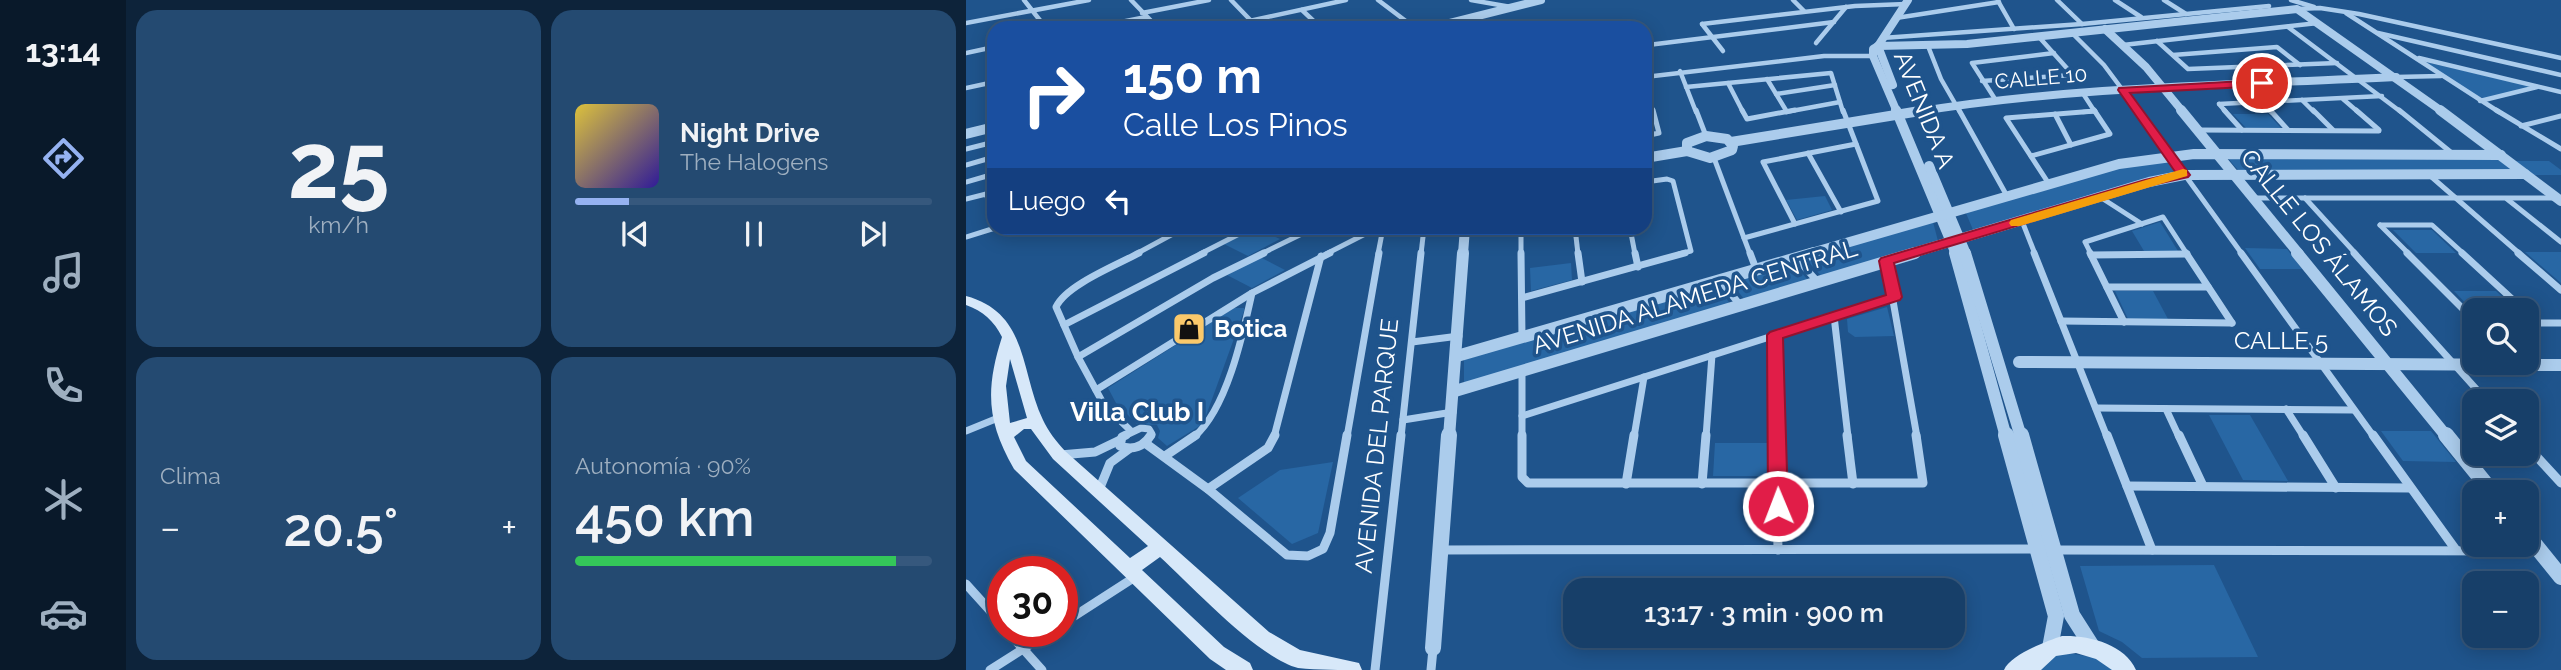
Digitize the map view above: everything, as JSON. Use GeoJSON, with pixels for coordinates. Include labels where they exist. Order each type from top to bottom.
{"type":"FeatureCollection","features":[{"type":"Feature","properties":{"kind":"main road"},"geometry":{"type":"LineString","coordinates":[[966,300],[990,310],[1009,335],[1038,425],[1059,455],[1262,638],[1296,658],[1352,670]]}},
{"type":"Feature","properties":{"kind":"main road"},"geometry":{"type":"LineString","coordinates":[[1009,335],[1001,357],[998,418],[1005,438],[1020,465],[1217,653],[1243,670]]}},
{"type":"Feature","properties":{"kind":"main road"},"geometry":{"type":"LineString","coordinates":[[1005,438],[1019,425],[1038,425]]}},
{"type":"Feature","properties":{"kind":"main road"},"geometry":{"type":"LineString","coordinates":[[1133,572],[1161,547]]}},
{"type":"Feature","properties":{"kind":"main road"},"geometry":{"type":"LineString","coordinates":[[2014,670],[2070,644],[2093,648],[2128,668]]}},
{"type":"Feature","properties":{"kind":"street"},"geometry":{"type":"LineString","coordinates":[[1024,0],[1041,21]]}},
{"type":"Feature","properties":{"kind":"street"},"geometry":{"type":"LineString","coordinates":[[966,23],[1089,0]]}},
{"type":"Feature","properties":{"kind":"street"},"geometry":{"type":"LineString","coordinates":[[1131,0],[1150,21]]}},
{"type":"Feature","properties":{"kind":"street"},"geometry":{"type":"LineString","coordinates":[[1117,21],[1196,0]]}},
{"type":"Feature","properties":{"kind":"street"},"geometry":{"type":"LineString","coordinates":[[1143,14],[1209,0]]}},
{"type":"Feature","properties":{"kind":"street"},"geometry":{"type":"LineString","coordinates":[[1231,0],[1251,21],[1346,0]]}},
{"type":"Feature","properties":{"kind":"street"},"geometry":{"type":"LineString","coordinates":[[1378,0],[1406,21]]}},
{"type":"Feature","properties":{"kind":"street"},"geometry":{"type":"LineString","coordinates":[[1471,0],[1515,7]]}},
{"type":"Feature","properties":{"kind":"street"},"geometry":{"type":"LineString","coordinates":[[1458,21],[1540,0]]}},
{"type":"Feature","properties":{"kind":"street"},"geometry":{"type":"LineString","coordinates":[[1793,0],[1804,11]]}},
{"type":"Feature","properties":{"kind":"street"},"geometry":{"type":"LineString","coordinates":[[1834,0],[1844,7]]}},
{"type":"Feature","properties":{"kind":"street"},"geometry":{"type":"LineString","coordinates":[[2057,0],[2082,24]]}},
{"type":"Feature","properties":{"kind":"street"},"geometry":{"type":"LineString","coordinates":[[2115,0],[2142,18]]}},
{"type":"Feature","properties":{"kind":"street"},"geometry":{"type":"LineString","coordinates":[[2164,0],[2186,14]]}},
{"type":"Feature","properties":{"kind":"street"},"geometry":{"type":"LineString","coordinates":[[1896,18],[1998,1],[2014,29]]}},
{"type":"Feature","properties":{"kind":"street"},"geometry":{"type":"LineString","coordinates":[[1723,51],[1702,24],[1907,2]]}},
{"type":"Feature","properties":{"kind":"street"},"geometry":{"type":"LineString","coordinates":[[1878,46],[1907,2]]}},
{"type":"Feature","properties":{"kind":"street"},"geometry":{"type":"LineString","coordinates":[[1878,46],[1928,46],[2039,37],[2295,3],[2561,58]]}},
{"type":"Feature","properties":{"kind":"street"},"geometry":{"type":"LineString","coordinates":[[2295,3],[2318,23],[2396,77],[2560,199]]}},
{"type":"Feature","properties":{"kind":"street"},"geometry":{"type":"LineString","coordinates":[[1652,76],[1824,56],[1878,46],[2014,29],[2269,6]]}},
{"type":"Feature","properties":{"kind":"street"},"geometry":{"type":"LineString","coordinates":[[1816,43],[1844,7]]}},
{"type":"Feature","properties":{"kind":"street"},"geometry":{"type":"LineString","coordinates":[[1302,10],[1314,21]]}},
{"type":"Feature","properties":{"kind":"street"},"geometry":{"type":"LineString","coordinates":[[2344,11],[2480,101],[2561,149]]}},
{"type":"Feature","properties":{"kind":"street"},"geometry":{"type":"LineString","coordinates":[[1652,45],[1834,22]]}},
{"type":"Feature","properties":{"kind":"street"},"geometry":{"type":"LineString","coordinates":[[2123,45],[2318,23]]}},
{"type":"Feature","properties":{"kind":"street"},"geometry":{"type":"LineString","coordinates":[[2288,27],[2360,79],[2454,155]]}},
{"type":"Feature","properties":{"kind":"street","name":"CALLE LOS ÁLAMOS"},"geometry":{"type":"LineString","coordinates":[[2105,29],[2146,66],[2481,480]]}},
{"type":"Feature","properties":{"kind":"street"},"geometry":{"type":"LineString","coordinates":[[2374,32],[2561,75]]}},
{"type":"Feature","properties":{"kind":"street"},"geometry":{"type":"LineString","coordinates":[[2072,33],[2104,65],[2123,90],[2456,551]]}},
{"type":"Feature","properties":{"kind":"street"},"geometry":{"type":"LineString","coordinates":[[1982,81],[2073,75],[2039,37]]}},
{"type":"Feature","properties":{"kind":"street"},"geometry":{"type":"LineString","coordinates":[[2157,41],[2188,69],[2338,63]]}},
{"type":"Feature","properties":{"kind":"street","name":"AVENIDA A"},"geometry":{"type":"LineString","coordinates":[[1878,46],[1896,116],[1947,214],[2000,362],[2047,550],[2056,616],[2055,632],[2038,659]]}},
{"type":"Feature","properties":{"kind":"street"},"geometry":{"type":"LineString","coordinates":[[1928,46],[1941,79],[2007,196]]}},
{"type":"Feature","properties":{"kind":"street"},"geometry":{"type":"LineString","coordinates":[[2173,55],[2277,47],[2300,65]]}},
{"type":"Feature","properties":{"kind":"street"},"geometry":{"type":"LineString","coordinates":[[966,53],[987,48]]}},
{"type":"Feature","properties":{"kind":"street"},"geometry":{"type":"LineString","coordinates":[[1995,99],[1972,63],[2054,53]]}},
{"type":"Feature","properties":{"kind":"street"},"geometry":{"type":"LineString","coordinates":[[2410,56],[2561,92]]}},
{"type":"Feature","properties":{"kind":"street"},"geometry":{"type":"LineString","coordinates":[[1681,71],[1706,136]]}},
{"type":"Feature","properties":{"kind":"street"},"geometry":{"type":"LineString","coordinates":[[1686,87],[1830,72],[1835,85],[1878,201],[1744,238]]}},
{"type":"Feature","properties":{"kind":"street","name":"CALLE 10"},"geometry":{"type":"LineString","coordinates":[[1731,142],[1995,99],[2082,92],[2441,76]]}},
{"type":"Feature","properties":{"kind":"street"},"geometry":{"type":"LineString","coordinates":[[1767,79],[1787,112]]}},
{"type":"Feature","properties":{"kind":"street"},"geometry":{"type":"LineString","coordinates":[[1728,83],[1744,118],[1840,102]]}},
{"type":"Feature","properties":{"kind":"street"},"geometry":{"type":"LineString","coordinates":[[966,88],[987,84]]}},
{"type":"Feature","properties":{"kind":"street"},"geometry":{"type":"LineString","coordinates":[[1776,94],[1835,85]]}},
{"type":"Feature","properties":{"kind":"street"},"geometry":{"type":"LineString","coordinates":[[2480,101],[2538,86]]}},
{"type":"Feature","properties":{"kind":"street"},"geometry":{"type":"LineString","coordinates":[[2031,156],[2110,134],[2082,92]]}},
{"type":"Feature","properties":{"kind":"street"},"geometry":{"type":"LineString","coordinates":[[2242,130],[2219,104],[2382,96]]}},
{"type":"Feature","properties":{"kind":"street"},"geometry":{"type":"LineString","coordinates":[[2197,130],[2379,131],[2342,98]]}},
{"type":"Feature","properties":{"kind":"street"},"geometry":{"type":"LineString","coordinates":[[2302,100],[2333,130]]}},
{"type":"Feature","properties":{"kind":"street"},"geometry":{"type":"LineString","coordinates":[[2262,102],[2288,130]]}},
{"type":"Feature","properties":{"kind":"street"},"geometry":{"type":"LineString","coordinates":[[1652,107],[1659,132],[1652,135]]}},
{"type":"Feature","properties":{"kind":"street"},"geometry":{"type":"LineString","coordinates":[[2049,184],[2006,118],[2095,111]]}},
{"type":"Feature","properties":{"kind":"street"},"geometry":{"type":"LineString","coordinates":[[2054,114],[2071,145]]}},
{"type":"Feature","properties":{"kind":"street"},"geometry":{"type":"LineString","coordinates":[[2521,126],[2561,116]]}},
{"type":"Feature","properties":{"kind":"street"},"geometry":{"type":"LineString","coordinates":[[966,134],[987,129]]}},
{"type":"Feature","properties":{"kind":"street"},"geometry":{"type":"LineString","coordinates":[[1652,157],[1686,151],[1694,156],[1714,158],[1728,153],[1733,146],[1721,137],[1706,136],[1692,140],[1686,151]]}},
{"type":"Feature","properties":{"kind":"street"},"geometry":{"type":"LineString","coordinates":[[966,149],[987,144]]}},
{"type":"Feature","properties":{"kind":"street"},"geometry":{"type":"LineString","coordinates":[[1795,225],[1763,162],[1856,144]]}},
{"type":"Feature","properties":{"kind":"street"},"geometry":{"type":"LineString","coordinates":[[1808,153],[1841,212]]}},
{"type":"Feature","properties":{"kind":"street","name":"AVENIDA ALAMEDA CENTRAL"},"geometry":{"type":"LineString","coordinates":[[1457,356],[2119,164],[2170,156],[2217,154],[2501,155]]}},
{"type":"Feature","properties":{"kind":"street"},"geometry":{"type":"LineString","coordinates":[[1714,158],[1756,269]]}},
{"type":"Feature","properties":{"kind":"street"},"geometry":{"type":"LineString","coordinates":[[966,164],[987,159]]}},
{"type":"Feature","properties":{"kind":"street"},"geometry":{"type":"LineString","coordinates":[[2427,173],[2561,290]]}},
{"type":"Feature","properties":{"kind":"street","name":"AVENIDA ALAMEDA CENTRAL"},"geometry":{"type":"LineString","coordinates":[[1455,391],[2100,197],[2184,175],[2525,174]]}},
{"type":"Feature","properties":{"kind":"street"},"geometry":{"type":"LineString","coordinates":[[966,182],[987,176]]}},
{"type":"Feature","properties":{"kind":"street"},"geometry":{"type":"LineString","coordinates":[[1522,298],[1688,253],[1691,249],[1673,181],[1652,181]]}},
{"type":"Feature","properties":{"kind":"street"},"geometry":{"type":"LineString","coordinates":[[966,199],[986,194]]}},
{"type":"Feature","properties":{"kind":"street"},"geometry":{"type":"LineString","coordinates":[[2100,197],[2142,224]]}},
{"type":"Feature","properties":{"kind":"street"},"geometry":{"type":"LineString","coordinates":[[2252,198],[2560,199]]}},
{"type":"Feature","properties":{"kind":"street"},"geometry":{"type":"LineString","coordinates":[[2305,198],[2476,389]]}},
{"type":"Feature","properties":{"kind":"street"},"geometry":{"type":"LineString","coordinates":[[2507,199],[2561,242]]}},
{"type":"Feature","properties":{"kind":"street"},"geometry":{"type":"LineString","coordinates":[[2062,321],[2124,322],[2232,323],[2163,217],[2085,242],[2124,322]]}},
{"type":"Feature","properties":{"kind":"street"},"geometry":{"type":"LineString","coordinates":[[2022,221],[2152,550]]}},
{"type":"Feature","properties":{"kind":"street"},"geometry":{"type":"LineString","coordinates":[[2462,308],[2380,225],[2432,225],[2512,298]]}},
{"type":"Feature","properties":{"kind":"street"},"geometry":{"type":"LineString","coordinates":[[966,237],[987,230]]}},
{"type":"Feature","properties":{"kind":"street"},"geometry":{"type":"LineString","coordinates":[[1131,431],[1104,405],[1077,357],[1056,307],[1060,299],[1131,255],[1170,235]]}},
{"type":"Feature","properties":{"kind":"street"},"geometry":{"type":"LineString","coordinates":[[1063,326],[1238,235]]}},
{"type":"Feature","properties":{"kind":"street"},"geometry":{"type":"LineString","coordinates":[[1077,357],[1213,278],[1300,235]]}},
{"type":"Feature","properties":{"kind":"street"},"geometry":{"type":"LineString","coordinates":[[1096,390],[1252,293],[1363,235]]}},
{"type":"Feature","properties":{"kind":"street"},"geometry":{"type":"LineString","coordinates":[[1145,443],[1208,489],[1287,555],[1308,556],[1324,549],[1330,533],[1382,235]]}},
{"type":"Feature","properties":{"kind":"street","name":"AVENIDA DEL PARQUE"},"geometry":{"type":"LineString","coordinates":[[1375,670],[1423,235]]}},
{"type":"Feature","properties":{"kind":"street"},"geometry":{"type":"LineString","coordinates":[[1432,670],[1465,235]]}},
{"type":"Feature","properties":{"kind":"street"},"geometry":{"type":"LineString","coordinates":[[1521,235],[1522,337]]}},
{"type":"Feature","properties":{"kind":"street"},"geometry":{"type":"LineString","coordinates":[[1576,235],[1581,282]]}},
{"type":"Feature","properties":{"kind":"street"},"geometry":{"type":"LineString","coordinates":[[1631,235],[1637,267]]}},
{"type":"Feature","properties":{"kind":"street","name":"AVENIDA A"},"geometry":{"type":"LineString","coordinates":[[1957,240],[2047,550],[2073,615],[2093,648]]}},
{"type":"Feature","properties":{"kind":"street"},"geometry":{"type":"LineString","coordinates":[[2091,255],[2187,254]]}},
{"type":"Feature","properties":{"kind":"street"},"geometry":{"type":"LineString","coordinates":[[1208,489],[1268,448],[1277,432],[1321,256]]}},
{"type":"Feature","properties":{"kind":"street"},"geometry":{"type":"LineString","coordinates":[[1795,257],[1818,282]]}},
{"type":"Feature","properties":{"kind":"street"},"geometry":{"type":"LineString","coordinates":[[1522,370],[1522,477],[1528,483],[1920,484],[1924,480],[1895,297],[1886,261]]}},
{"type":"Feature","properties":{"kind":"street"},"geometry":{"type":"LineString","coordinates":[[1720,279],[1740,305]]}},
{"type":"Feature","properties":{"kind":"street"},"geometry":{"type":"LineString","coordinates":[[2107,287],[2208,288]]}},
{"type":"Feature","properties":{"kind":"street"},"geometry":{"type":"LineString","coordinates":[[1165,456],[1203,430],[1214,411],[1248,318],[1252,293]]}},
{"type":"Feature","properties":{"kind":"street"},"geometry":{"type":"LineString","coordinates":[[1522,416],[1895,297]]}},
{"type":"Feature","properties":{"kind":"street"},"geometry":{"type":"LineString","coordinates":[[1834,316],[1853,484]]}},
{"type":"Feature","properties":{"kind":"street"},"geometry":{"type":"LineString","coordinates":[[2539,323],[2561,323]]}},
{"type":"Feature","properties":{"kind":"street"},"geometry":{"type":"LineString","coordinates":[[1775,335],[1778,550]]}},
{"type":"Feature","properties":{"kind":"street"},"geometry":{"type":"LineString","coordinates":[[1412,342],[1459,336]]}},
{"type":"Feature","properties":{"kind":"street"},"geometry":{"type":"LineString","coordinates":[[1702,484],[1712,355]]}},
{"type":"Feature","properties":{"kind":"street","name":"CALLE 5"},"geometry":{"type":"LineString","coordinates":[[2000,362],[2561,365]]}},
{"type":"Feature","properties":{"kind":"street"},"geometry":{"type":"LineString","coordinates":[[1626,484],[1644,377]]}},
{"type":"Feature","properties":{"kind":"street"},"geometry":{"type":"LineString","coordinates":[[2096,408],[2353,410]]}},
{"type":"Feature","properties":{"kind":"street"},"geometry":{"type":"LineString","coordinates":[[2166,409],[2203,486]]}},
{"type":"Feature","properties":{"kind":"street"},"geometry":{"type":"LineString","coordinates":[[2286,409],[2336,488]]}},
{"type":"Feature","properties":{"kind":"street"},"geometry":{"type":"LineString","coordinates":[[1403,421],[1453,412]]}},
{"type":"Feature","properties":{"kind":"street"},"geometry":{"type":"LineString","coordinates":[[966,430],[998,418]]}},
{"type":"Feature","properties":{"kind":"street"},"geometry":{"type":"LineString","coordinates":[[1059,455],[1095,452],[1120,440],[1131,431],[1141,428],[1151,431],[1151,436],[1145,443],[1129,449],[1110,463],[1098,491]]}},
{"type":"Feature","properties":{"kind":"street"},"geometry":{"type":"LineString","coordinates":[[1120,440],[1122,448],[1129,449]]}},
{"type":"Feature","properties":{"kind":"street"},"geometry":{"type":"LineString","coordinates":[[1095,452],[1110,463]]}},
{"type":"Feature","properties":{"kind":"street"},"geometry":{"type":"LineString","coordinates":[[2539,459],[2561,483]]}},
{"type":"Feature","properties":{"kind":"street"},"geometry":{"type":"LineString","coordinates":[[2127,486],[2410,488]]}},
{"type":"Feature","properties":{"kind":"street"},"geometry":{"type":"LineString","coordinates":[[1442,550],[2462,551]]}},
{"type":"Feature","properties":{"kind":"street"},"geometry":{"type":"LineString","coordinates":[[2539,551],[2561,577]]}},
{"type":"Feature","properties":{"kind":"street"},"geometry":{"type":"LineString","coordinates":[[1078,612],[1133,572]]}},
{"type":"Feature","properties":{"kind":"street"},"geometry":{"type":"LineString","coordinates":[[966,583],[987,607]]}},
{"type":"Feature","properties":{"kind":"street"},"geometry":{"type":"LineString","coordinates":[[990,670],[1026,647]]}},
{"type":"Feature","properties":{"kind":"street"},"geometry":{"type":"LineString","coordinates":[[1023,649],[1042,670]]}},
{"type":"Feature","properties":{"kind":"shaded area"},"geometry":{"type":"Polygon","coordinates":[[[2421,61],[2526,85],[2530,87],[2485,99],[2421,61]]]}},
{"type":"Feature","properties":{"kind":"shaded area"},"geometry":{"type":"Polygon","coordinates":[[[2233,114],[2268,114],[2281,128],[2246,128],[2233,114]]]}},
{"type":"Feature","properties":{"kind":"shaded area"},"geometry":{"type":"Polygon","coordinates":[[[2226,156],[2498,157],[2517,171],[2238,170],[2226,156]]]}},
{"type":"Feature","properties":{"kind":"shaded area"},"geometry":{"type":"Polygon","coordinates":[[[2167,159],[2177,174],[1974,232],[1965,211],[2133,164],[2167,159]]]}},
{"type":"Feature","properties":{"kind":"shaded area"},"geometry":{"type":"Polygon","coordinates":[[[2515,161],[2549,161],[2561,170],[2561,175],[2534,175],[2515,161]]]}},
{"type":"Feature","properties":{"kind":"shaded area"},"geometry":{"type":"Polygon","coordinates":[[[1825,196],[1832,210],[1797,220],[1786,200],[1825,196]]]}},
{"type":"Feature","properties":{"kind":"shaded area"},"geometry":{"type":"Polygon","coordinates":[[[1933,222],[1938,241],[1822,277],[1805,258],[1933,222]]]}},
{"type":"Feature","properties":{"kind":"shaded area"},"geometry":{"type":"Polygon","coordinates":[[[2160,222],[2178,251],[2144,251],[2132,231],[2160,222]]]}},
{"type":"Feature","properties":{"kind":"shaded area"},"geometry":{"type":"Polygon","coordinates":[[[2393,230],[2432,230],[2456,253],[2416,253],[2393,230]]]}},
{"type":"Feature","properties":{"kind":"shaded area"},"geometry":{"type":"Polygon","coordinates":[[[1242,235],[1271,235],[1280,239],[1248,256],[1224,244],[1242,235]]]}},
{"type":"Feature","properties":{"kind":"shaded area"},"geometry":{"type":"Polygon","coordinates":[[[2245,248],[2287,249],[2302,269],[2260,269],[2245,248]]]}},
{"type":"Feature","properties":{"kind":"shaded area"},"geometry":{"type":"Polygon","coordinates":[[[2525,252],[2561,252],[2561,283],[2525,252]]]}},
{"type":"Feature","properties":{"kind":"shaded area"},"geometry":{"type":"Polygon","coordinates":[[[1260,257],[1285,270],[1252,288],[1227,275],[1260,257]]]}},
{"type":"Feature","properties":{"kind":"shaded area"},"geometry":{"type":"Polygon","coordinates":[[[1792,262],[1808,280],[1744,299],[1729,280],[1792,262]]]}},
{"type":"Feature","properties":{"kind":"shaded area"},"geometry":{"type":"Polygon","coordinates":[[[1571,263],[1572,280],[1531,291],[1530,268],[1571,263]]]}},
{"type":"Feature","properties":{"kind":"shaded area"},"geometry":{"type":"Polygon","coordinates":[[[1717,284],[1730,304],[1464,384],[1464,357],[1717,284]]]}},
{"type":"Feature","properties":{"kind":"shaded area"},"geometry":{"type":"Polygon","coordinates":[[[2115,291],[2153,291],[2168,319],[2128,319],[2115,291]]]}},
{"type":"Feature","properties":{"kind":"shaded area"},"geometry":{"type":"Polygon","coordinates":[[[2454,291],[2496,291],[2503,298],[2462,298],[2454,291]]]}},
{"type":"Feature","properties":{"kind":"shaded area"},"geometry":{"type":"Polygon","coordinates":[[[1887,307],[1894,336],[1855,337],[1848,332],[1847,319],[1887,307]]]}},
{"type":"Feature","properties":{"kind":"shaded area"},"geometry":{"type":"Polygon","coordinates":[[[1234,308],[1244,308],[1244,311],[1203,424],[1167,446],[1158,438],[1160,431],[1157,425],[1137,424],[1116,403],[1108,388],[1234,308]]]}},
{"type":"Feature","properties":{"kind":"shaded area"},"geometry":{"type":"Polygon","coordinates":[[[2209,415],[2250,415],[2288,481],[2243,480],[2209,415]]]}},
{"type":"Feature","properties":{"kind":"shaded area"},"geometry":{"type":"Polygon","coordinates":[[[2381,431],[2431,431],[2456,462],[2403,461],[2381,431]]]}},
{"type":"Feature","properties":{"kind":"shaded area"},"geometry":{"type":"Polygon","coordinates":[[[1715,443],[1768,443],[1767,476],[1713,476],[1715,443]]]}},
{"type":"Feature","properties":{"kind":"shaded area"},"geometry":{"type":"Polygon","coordinates":[[[1333,462],[1318,533],[1292,544],[1238,498],[1280,470],[1333,462]]]}},
{"type":"Feature","properties":{"kind":"shaded area"},"geometry":{"type":"Polygon","coordinates":[[[2214,565],[2258,657],[2142,658],[2122,642],[2099,631],[2080,566],[2214,565]]]}},
{"type":"Feature","properties":{"kind":"shaded area"},"geometry":{"type":"Polygon","coordinates":[[[2068,653],[2097,658],[2115,670],[2041,670],[2055,656],[2068,653]]]}},
{"type":"Feature","properties":{"kind":"slow traffic"},"geometry":{"type":"LineString","coordinates":[[2016,223],[2149,182],[2184,175],[2183,173]]}},
{"type":"Feature","properties":{"kind":"place","name":"Botica"},"geometry":{"type":"Point","coordinates":[1189,329]}},
{"type":"Feature","properties":{"kind":"district","name":"Villa Club I"},"geometry":{"type":"Point","coordinates":[1137,412]}},
{"type":"Feature","properties":{"kind":"route"},"geometry":{"type":"LineString","coordinates":[[1778,506],[1775,335],[1895,297],[1886,261],[2149,182],[2184,175],[2123,90],[2262,83]]}}]}
